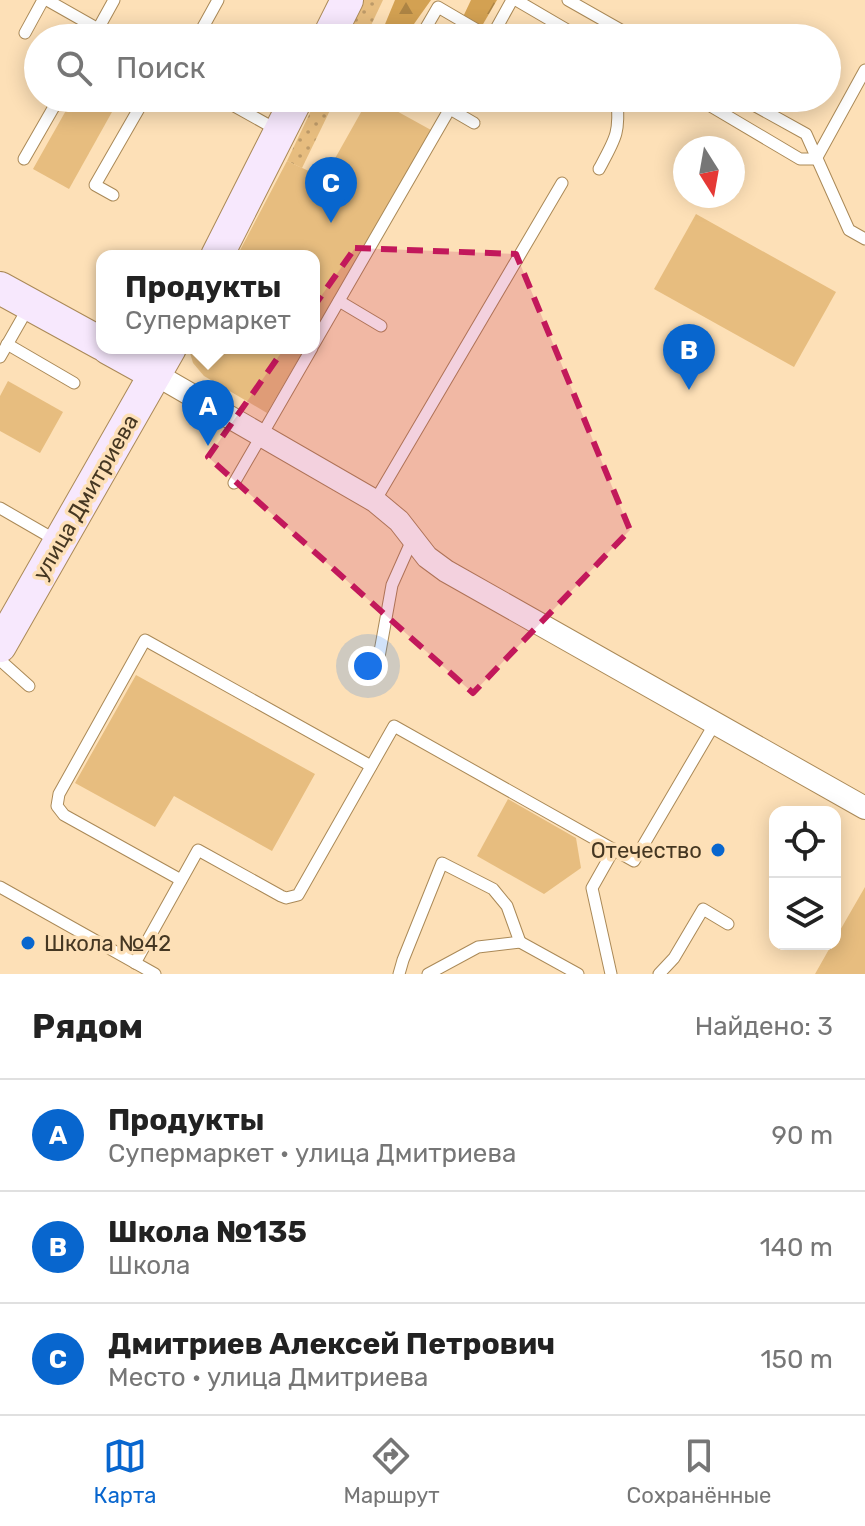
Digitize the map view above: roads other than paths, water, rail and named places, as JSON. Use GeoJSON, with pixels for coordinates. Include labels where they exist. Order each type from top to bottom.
{"type":"FeatureCollection","features":[{"type":"Feature","properties":{"kind":"main road"},"geometry":{"type":"LineString","coordinates":[[335,24],[347,0]]}},
{"type":"Feature","properties":{"kind":"main road"},"geometry":{"type":"LineString","coordinates":[[220,250],[290,112]]}},
{"type":"Feature","properties":{"kind":"main road"},"geometry":{"type":"LineString","coordinates":[[0,288],[96,341]]}},
{"type":"Feature","properties":{"kind":"main road"},"geometry":{"type":"LineString","coordinates":[[133,354],[162,361]]}},
{"type":"Feature","properties":{"kind":"main road","name":"улица Дмитриева"},"geometry":{"type":"LineString","coordinates":[[2,642],[162,361]]}},
{"type":"Feature","properties":{"kind":"street"},"geometry":{"type":"LineString","coordinates":[[162,361],[262,435],[375,501],[399,521],[427,557],[446,571],[864,804]]}},
{"type":"Feature","properties":{"kind":"lane"},"geometry":{"type":"LineString","coordinates":[[30,24],[45,0],[80,24]]}},
{"type":"Feature","properties":{"kind":"lane"},"geometry":{"type":"LineString","coordinates":[[101,24],[114,0]]}},
{"type":"Feature","properties":{"kind":"lane"},"geometry":{"type":"LineString","coordinates":[[206,24],[218,0]]}},
{"type":"Feature","properties":{"kind":"lane"},"geometry":{"type":"LineString","coordinates":[[499,24],[514,0],[556,24]]}},
{"type":"Feature","properties":{"kind":"lane"},"geometry":{"type":"LineString","coordinates":[[568,0],[607,24]]}},
{"type":"Feature","properties":{"kind":"lane"},"geometry":{"type":"LineString","coordinates":[[428,24],[438,7],[467,24]]}},
{"type":"Feature","properties":{"kind":"lane"},"geometry":{"type":"LineString","coordinates":[[816,159],[865,70]]}},
{"type":"Feature","properties":{"kind":"lane"},"geometry":{"type":"LineString","coordinates":[[24,159],[51,112]]}},
{"type":"Feature","properties":{"kind":"lane"},"geometry":{"type":"LineString","coordinates":[[113,195],[95,185],[137,112]]}},
{"type":"Feature","properties":{"kind":"lane"},"geometry":{"type":"LineString","coordinates":[[245,112],[280,132]]}},
{"type":"Feature","properties":{"kind":"lane"},"geometry":{"type":"LineString","coordinates":[[320,334],[448,112]]}},
{"type":"Feature","properties":{"kind":"lane"},"geometry":{"type":"LineString","coordinates":[[462,112],[474,123]]}},
{"type":"Feature","properties":{"kind":"lane"},"geometry":{"type":"LineString","coordinates":[[599,169],[615,141],[618,112]]}},
{"type":"Feature","properties":{"kind":"lane"},"geometry":{"type":"LineString","coordinates":[[721,112],[800,159],[816,159]]}},
{"type":"Feature","properties":{"kind":"lane"},"geometry":{"type":"LineString","coordinates":[[772,112],[806,134],[849,230],[865,239]]}},
{"type":"Feature","properties":{"kind":"lane"},"geometry":{"type":"LineString","coordinates":[[375,501],[562,183]]}},
{"type":"Feature","properties":{"kind":"lane"},"geometry":{"type":"LineString","coordinates":[[339,301],[381,326]]}},
{"type":"Feature","properties":{"kind":"lane"},"geometry":{"type":"LineString","coordinates":[[0,357],[30,304]]}},
{"type":"Feature","properties":{"kind":"lane"},"geometry":{"type":"LineString","coordinates":[[7,344],[74,383]]}},
{"type":"Feature","properties":{"kind":"lane"},"geometry":{"type":"LineString","coordinates":[[234,483],[308,354]]}},
{"type":"Feature","properties":{"kind":"lane"},"geometry":{"type":"LineString","coordinates":[[0,508],[59,542]]}},
{"type":"Feature","properties":{"kind":"lane"},"geometry":{"type":"LineString","coordinates":[[379,657],[392,585],[412,540]]}},
{"type":"Feature","properties":{"kind":"lane"},"geometry":{"type":"LineString","coordinates":[[181,880],[64,815],[57,806],[59,794],[145,640],[371,766]]}},
{"type":"Feature","properties":{"kind":"lane"},"geometry":{"type":"LineString","coordinates":[[2,642],[29,686]]}},
{"type":"Feature","properties":{"kind":"lane"},"geometry":{"type":"LineString","coordinates":[[135,963],[198,850],[281,896],[298,895],[394,726],[634,861],[715,723]]}},
{"type":"Feature","properties":{"kind":"lane"},"geometry":{"type":"LineString","coordinates":[[611,974],[592,888],[614,849]]}},
{"type":"Feature","properties":{"kind":"lane"},"geometry":{"type":"LineString","coordinates":[[399,974],[442,863],[493,889],[507,906],[520,942]]}},
{"type":"Feature","properties":{"kind":"lane"},"geometry":{"type":"LineString","coordinates":[[0,887],[155,974]]}},
{"type":"Feature","properties":{"kind":"lane"},"geometry":{"type":"LineString","coordinates":[[659,974],[674,958],[703,909],[728,924]]}},
{"type":"Feature","properties":{"kind":"lane"},"geometry":{"type":"LineString","coordinates":[[428,974],[478,947],[520,942],[578,974]]}},
{"type":"Feature","properties":{"kind":"place","name":"Дмитриев Алексей Петрович"},"geometry":{"type":"Point","coordinates":[331,223]}},
{"type":"Feature","properties":{"kind":"place","name":"Школа №135"},"geometry":{"type":"Point","coordinates":[689,390]}},
{"type":"Feature","properties":{"kind":"place","name":"Продукты"},"geometry":{"type":"Point","coordinates":[208,446]}},
{"type":"Feature","properties":{"kind":"place","name":"Отечество"},"geometry":{"type":"Point","coordinates":[718,850]}},
{"type":"Feature","properties":{"kind":"place","name":"Школа №42"},"geometry":{"type":"Point","coordinates":[28,943]}}]}
